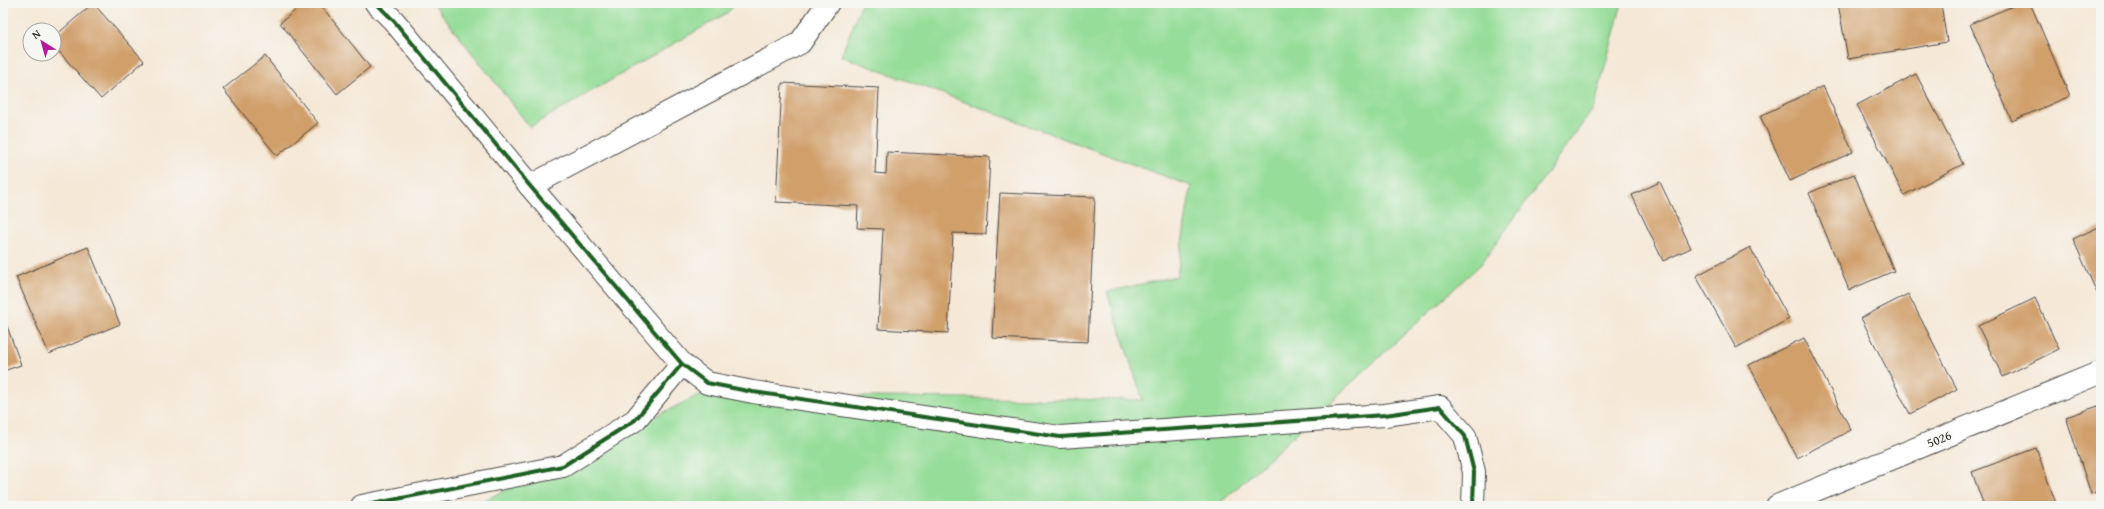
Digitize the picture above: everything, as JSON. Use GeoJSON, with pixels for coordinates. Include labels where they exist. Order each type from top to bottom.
{"type":"FeatureCollection","features":[{"type":"Feature","properties":{"kind":"street"},"geometry":{"type":"LineString","coordinates":[[376,3],[394,21],[530,186],[682,364],[707,384],[1060,438],[1385,415],[1440,407],[1466,436],[1474,472],[1473,506]]}},
{"type":"Feature","properties":{"kind":"street"},"geometry":{"type":"LineString","coordinates":[[530,186],[800,43],[828,3]]}},
{"type":"Feature","properties":{"kind":"street"},"geometry":{"type":"LineString","coordinates":[[362,506],[563,466],[635,420],[682,364]]}},
{"type":"Feature","properties":{"kind":"street","name":"5026"},"geometry":{"type":"LineString","coordinates":[[1777,506],[2101,372]]}},
{"type":"Feature","properties":{"kind":"green space"},"geometry":{"type":"Polygon","coordinates":[[[433,3],[737,3],[727,13],[530,127],[433,3]]]}},
{"type":"Feature","properties":{"kind":"green space"},"geometry":{"type":"Polygon","coordinates":[[[862,3],[1622,3],[1594,108],[1481,264],[1217,506],[473,506],[699,395],[1143,400],[1107,292],[1177,276],[1191,186],[841,56],[862,3]]]}},
{"type":"Feature","properties":{"kind":"building"},"geometry":{"type":"Polygon","coordinates":[[[93,3],[144,61],[101,99],[62,55],[62,30],[93,3]]]}},
{"type":"Feature","properties":{"kind":"building"},"geometry":{"type":"Polygon","coordinates":[[[304,3],[319,3],[370,67],[337,94],[280,23],[304,3]]]}},
{"type":"Feature","properties":{"kind":"building"},"geometry":{"type":"Polygon","coordinates":[[[1838,3],[1941,3],[1947,42],[1848,59],[1838,3]]]}},
{"type":"Feature","properties":{"kind":"building"},"geometry":{"type":"Polygon","coordinates":[[[2020,3],[2030,3],[2070,96],[2012,121],[1970,24],[2020,3]]]}},
{"type":"Feature","properties":{"kind":"building"},"geometry":{"type":"Polygon","coordinates":[[[265,56],[318,123],[277,156],[223,89],[265,56]]]}},
{"type":"Feature","properties":{"kind":"building"},"geometry":{"type":"Polygon","coordinates":[[[1916,74],[1963,164],[1904,195],[1857,105],[1916,74]]]}},
{"type":"Feature","properties":{"kind":"building"},"geometry":{"type":"Polygon","coordinates":[[[782,83],[879,88],[875,173],[886,174],[887,152],[990,157],[986,234],[953,233],[948,333],[878,329],[883,229],[857,228],[858,206],[776,202],[782,83]]]}},
{"type":"Feature","properties":{"kind":"building"},"geometry":{"type":"Polygon","coordinates":[[[1823,86],[1853,152],[1790,181],[1760,116],[1823,86]]]}},
{"type":"Feature","properties":{"kind":"building"},"geometry":{"type":"Polygon","coordinates":[[[1854,174],[1894,271],[1849,290],[1809,193],[1854,174]]]}},
{"type":"Feature","properties":{"kind":"building"},"geometry":{"type":"Polygon","coordinates":[[[1660,182],[1691,248],[1663,261],[1632,195],[1660,182]]]}},
{"type":"Feature","properties":{"kind":"building"},"geometry":{"type":"Polygon","coordinates":[[[1000,193],[1095,197],[1088,342],[992,338],[1000,193]]]}},
{"type":"Feature","properties":{"kind":"building"},"geometry":{"type":"Polygon","coordinates":[[[2101,226],[2101,302],[2073,239],[2101,226]]]}},
{"type":"Feature","properties":{"kind":"building"},"geometry":{"type":"Polygon","coordinates":[[[88,247],[120,324],[49,354],[16,277],[88,247]]]}},
{"type":"Feature","properties":{"kind":"building"},"geometry":{"type":"Polygon","coordinates":[[[1750,247],[1789,319],[1736,348],[1696,276],[1750,247]]]}},
{"type":"Feature","properties":{"kind":"building"},"geometry":{"type":"Polygon","coordinates":[[[1908,294],[1957,389],[1910,414],[1861,318],[1908,294]]]}},
{"type":"Feature","properties":{"kind":"building"},"geometry":{"type":"Polygon","coordinates":[[[2035,298],[2059,349],[2003,377],[1978,326],[2035,298]]]}},
{"type":"Feature","properties":{"kind":"building"},"geometry":{"type":"Polygon","coordinates":[[[3,315],[21,365],[3,371],[3,315]]]}},
{"type":"Feature","properties":{"kind":"building"},"geometry":{"type":"Polygon","coordinates":[[[1804,338],[1851,430],[1797,458],[1749,365],[1804,338]]]}},
{"type":"Feature","properties":{"kind":"building"},"geometry":{"type":"Polygon","coordinates":[[[2101,405],[2101,491],[2091,494],[2066,417],[2101,405]]]}},
{"type":"Feature","properties":{"kind":"building"},"geometry":{"type":"Polygon","coordinates":[[[2036,448],[2057,506],[1984,506],[1972,472],[2036,448]]]}},
{"type":"Feature","properties":{"kind":"cycle path"},"geometry":{"type":"LineString","coordinates":[[376,3],[394,21],[530,186],[682,364],[707,383],[753,392],[1060,437],[1385,415],[1440,407],[1465,436],[1474,472],[1473,506]]}},
{"type":"Feature","properties":{"kind":"cycle path"},"geometry":{"type":"LineString","coordinates":[[362,506],[563,466],[635,420],[682,364]]}}]}
